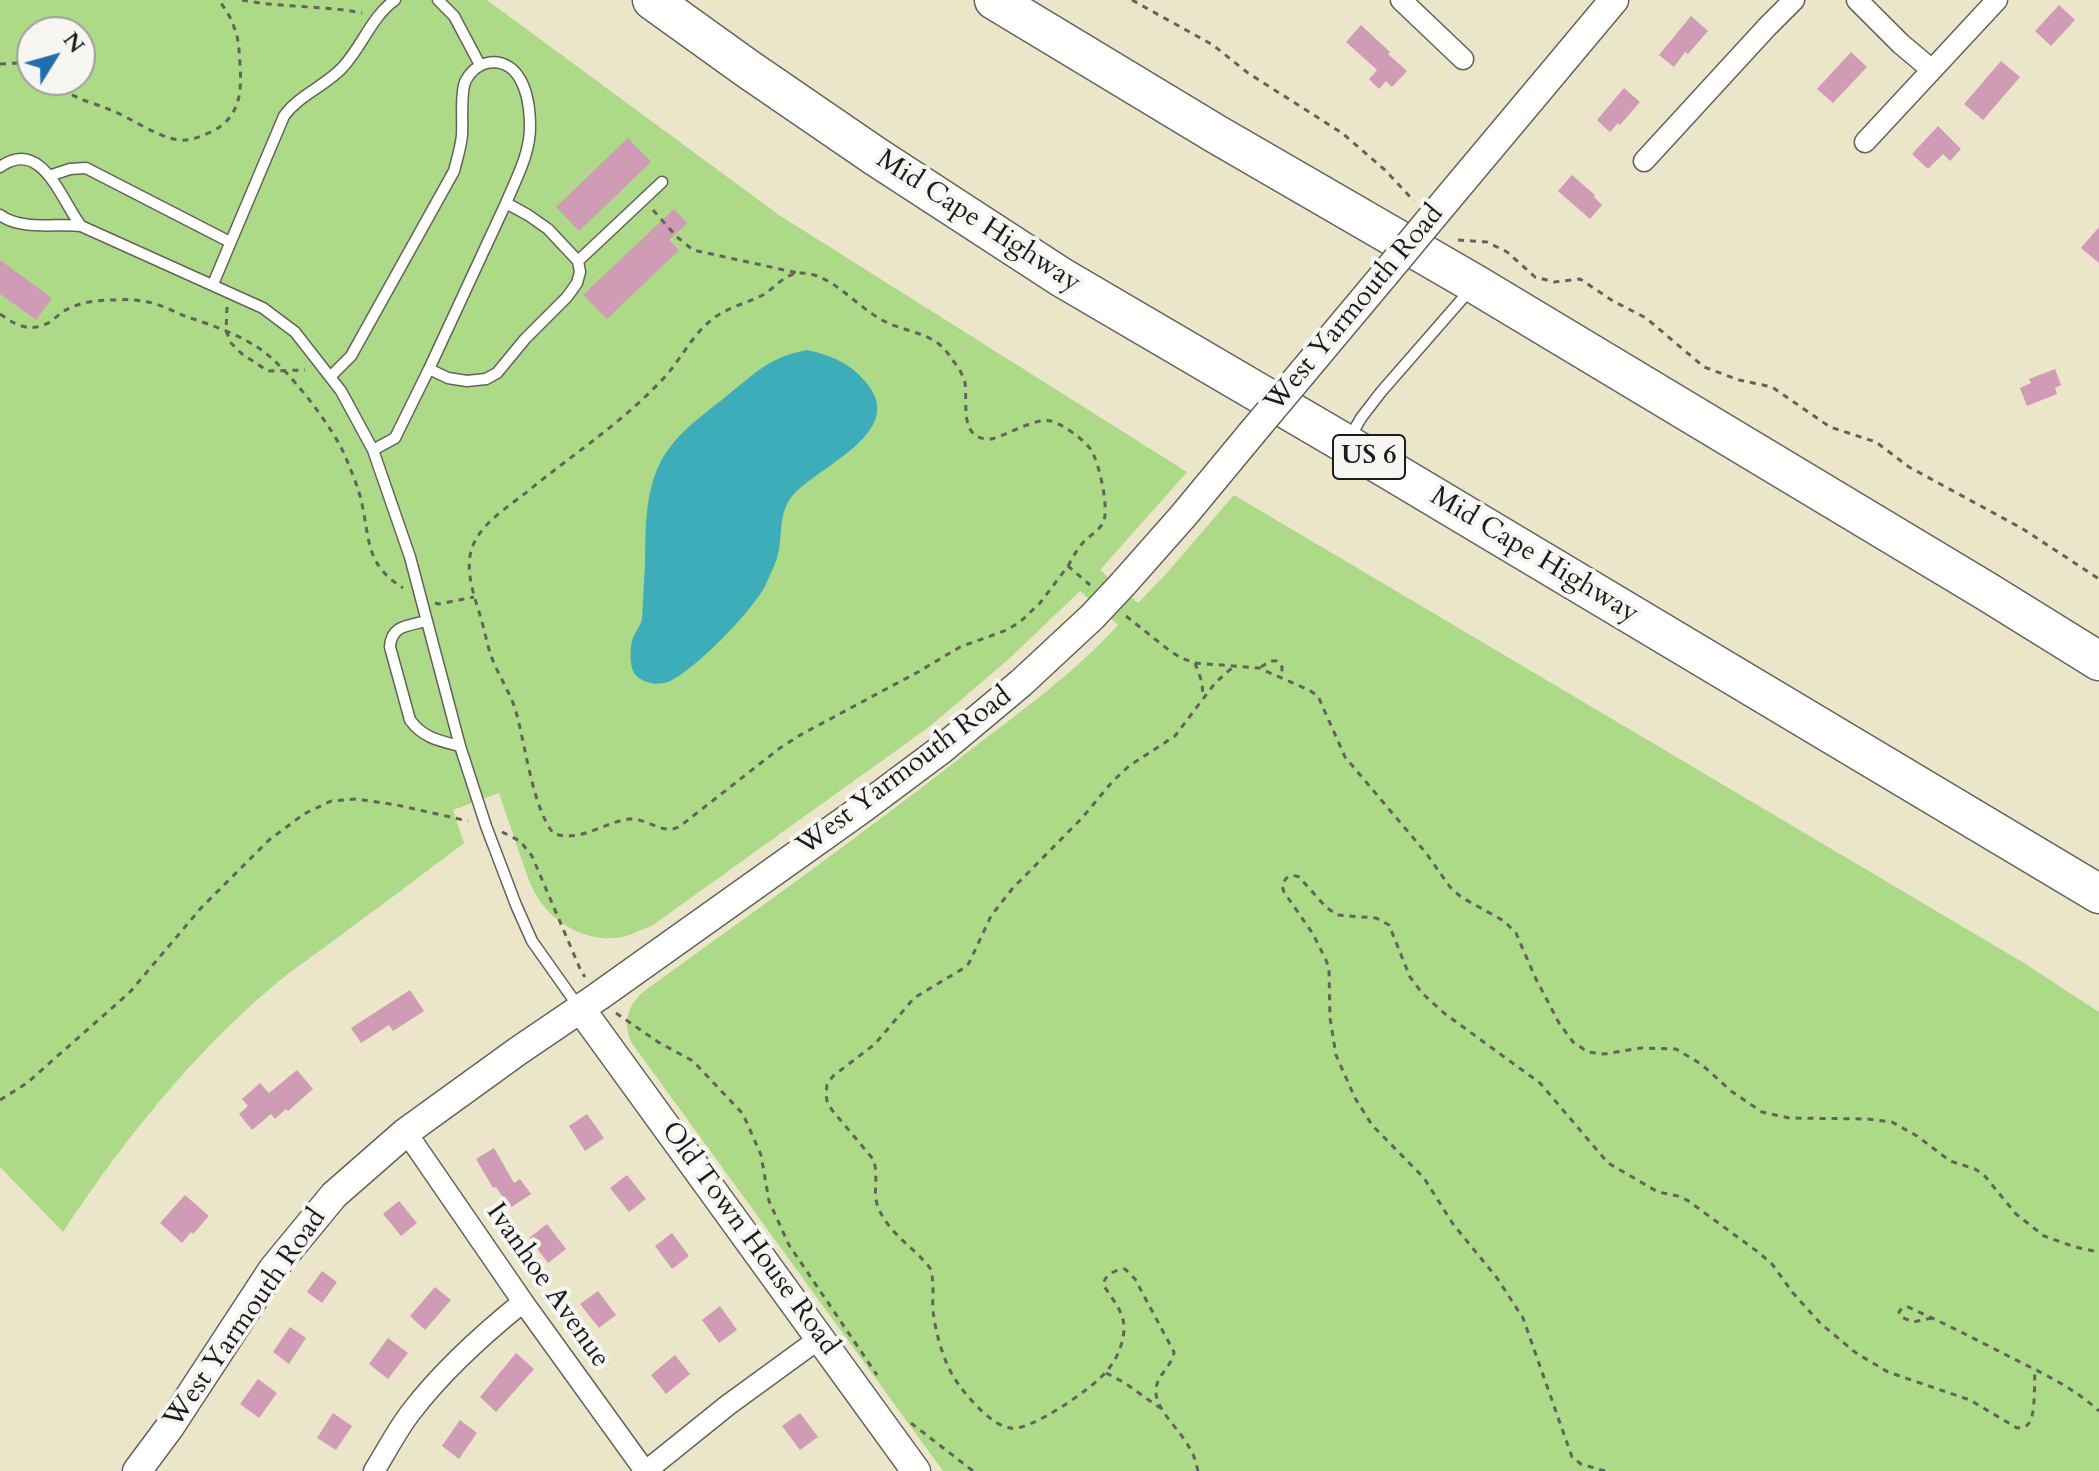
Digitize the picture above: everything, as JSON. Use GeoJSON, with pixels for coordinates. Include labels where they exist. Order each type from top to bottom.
{"type":"FeatureCollection","features":[{"type":"Feature","properties":{"kind":"highway","name":"Mid Cape Highway"},"geometry":{"type":"LineString","coordinates":[[652,0],[863,148],[1061,277],[2099,894]]}},
{"type":"Feature","properties":{"kind":"highway"},"geometry":{"type":"LineString","coordinates":[[994,0],[1216,134],[1475,284],[2099,661]]}},
{"type":"Feature","properties":{"kind":"main road","name":"West Yarmouth Road"},"geometry":{"type":"LineString","coordinates":[[137,1471],[169,1428],[273,1269],[334,1195],[406,1132],[850,818],[942,749],[1021,683],[1092,617],[1122,598],[1251,434],[1614,0]]}},
{"type":"Feature","properties":{"kind":"main road","name":"Old Town House Road"},"geometry":{"type":"LineString","coordinates":[[580,1008],[916,1471]]}},
{"type":"Feature","properties":{"kind":"street"},"geometry":{"type":"LineString","coordinates":[[1401,0],[1463,59]]}},
{"type":"Feature","properties":{"kind":"street"},"geometry":{"type":"LineString","coordinates":[[1644,161],[1794,0]]}},
{"type":"Feature","properties":{"kind":"street"},"geometry":{"type":"LineString","coordinates":[[1857,0],[1932,70]]}},
{"type":"Feature","properties":{"kind":"street"},"geometry":{"type":"LineString","coordinates":[[1865,142],[1997,0]]}},
{"type":"Feature","properties":{"kind":"street","name":"Ivanhoe Avenue"},"geometry":{"type":"LineString","coordinates":[[406,1132],[523,1302],[646,1471]]}},
{"type":"Feature","properties":{"kind":"street"},"geometry":{"type":"LineString","coordinates":[[374,1471],[409,1414],[439,1378],[468,1348],[523,1302]]}},
{"type":"Feature","properties":{"kind":"street"},"geometry":{"type":"LineString","coordinates":[[646,1471],[728,1405],[820,1338]]}},
{"type":"Feature","properties":{"kind":"lane"},"geometry":{"type":"LineString","coordinates":[[213,284],[284,116],[339,71],[377,16],[395,0]]}},
{"type":"Feature","properties":{"kind":"lane"},"geometry":{"type":"LineString","coordinates":[[438,0],[454,16],[480,65]]}},
{"type":"Feature","properties":{"kind":"lane"},"geometry":{"type":"LineString","coordinates":[[329,373],[351,356],[454,171],[460,148],[462,89],[467,78],[487,62],[497,62],[514,71],[527,99],[530,126],[528,150],[395,438],[373,450]]}},
{"type":"Feature","properties":{"kind":"lane"},"geometry":{"type":"LineString","coordinates":[[0,167],[10,160],[25,158],[33,161],[49,176],[81,226]]}},
{"type":"Feature","properties":{"kind":"lane"},"geometry":{"type":"LineString","coordinates":[[49,176],[70,169],[86,168],[230,242]]}},
{"type":"Feature","properties":{"kind":"lane"},"geometry":{"type":"LineString","coordinates":[[578,261],[662,182]]}},
{"type":"Feature","properties":{"kind":"lane"},"geometry":{"type":"LineString","coordinates":[[429,369],[455,380],[486,379],[497,373],[577,283],[580,272],[578,261],[548,229],[506,203]]}},
{"type":"Feature","properties":{"kind":"lane"},"geometry":{"type":"LineString","coordinates":[[0,215],[20,224],[81,226],[228,291],[277,317],[295,332],[329,373],[373,450],[410,557],[460,746],[486,826],[532,941],[580,1008]]}},
{"type":"Feature","properties":{"kind":"lane"},"geometry":{"type":"LineString","coordinates":[[1346,444],[1381,392],[1475,284]]}},
{"type":"Feature","properties":{"kind":"lane"},"geometry":{"type":"LineString","coordinates":[[426,621],[394,631],[390,647],[398,677],[410,720],[418,730],[433,739],[460,746]]}},
{"type":"Feature","properties":{"kind":"path"},"geometry":{"type":"LineString","coordinates":[[73,96],[111,110],[168,138],[190,140],[215,130],[228,120],[237,105],[241,84],[236,32],[219,0]]}},
{"type":"Feature","properties":{"kind":"path"},"geometry":{"type":"LineString","coordinates":[[242,0],[377,16]]}},
{"type":"Feature","properties":{"kind":"path"},"geometry":{"type":"LineString","coordinates":[[1132,0],[1213,45],[1258,80],[1342,133],[1457,240],[1487,242],[1507,252],[1535,277],[1554,282],[1580,279],[1646,318],[1704,367],[1739,380],[1772,387],[1830,427],[1876,442],[1909,467],[2023,529],[2099,579]]}},
{"type":"Feature","properties":{"kind":"path"},"geometry":{"type":"LineString","coordinates":[[643,199],[693,250],[798,273],[817,278],[838,288],[883,321],[940,345],[963,375],[966,419],[977,437],[992,439],[1040,421],[1051,420],[1076,435],[1093,452],[1105,520],[1082,544],[1040,603],[1021,621],[1007,630],[960,647],[907,679],[802,734],[679,827],[668,830],[633,819],[568,837],[553,833],[541,810],[513,703],[488,650],[469,566],[474,541],[508,507],[653,390],[707,323],[765,294],[780,281],[798,273]]}},
{"type":"Feature","properties":{"kind":"path"},"geometry":{"type":"LineString","coordinates":[[228,291],[226,331],[231,343],[264,369],[329,373]]}},
{"type":"Feature","properties":{"kind":"path"},"geometry":{"type":"LineString","coordinates":[[0,314],[15,325],[36,328],[73,306],[105,301],[151,302],[226,331],[259,348],[283,371],[337,438],[362,503],[368,542],[379,566],[397,585],[439,604],[474,597]]}},
{"type":"Feature","properties":{"kind":"path"},"geometry":{"type":"LineString","coordinates":[[1068,566],[1089,584]]}},
{"type":"Feature","properties":{"kind":"path"},"geometry":{"type":"LineString","coordinates":[[1122,598],[1170,651],[1195,663],[1259,668],[1318,696],[1345,757],[1426,853],[1450,887],[1461,897],[1504,921],[1516,933],[1548,1004],[1573,1042],[1588,1052],[1604,1054],[1641,1048],[1676,1049],[1701,1064],[1731,1091],[1762,1112],[1789,1118],[1892,1122],[1950,1161],[1984,1175],[2016,1214],[2044,1236],[2099,1252]]}},
{"type":"Feature","properties":{"kind":"path"},"geometry":{"type":"LineString","coordinates":[[1259,668],[1270,661],[1277,661],[1282,667],[1282,677]]}},
{"type":"Feature","properties":{"kind":"path"},"geometry":{"type":"LineString","coordinates":[[1195,663],[1202,682],[1203,698]]}},
{"type":"Feature","properties":{"kind":"path"},"geometry":{"type":"LineString","coordinates":[[1198,1471],[1191,1449],[1156,1398],[1156,1386],[1174,1358],[1174,1352],[1135,1279],[1125,1269],[1120,1269],[1103,1282],[1120,1310],[1124,1329],[1115,1360],[1106,1373],[1046,1417],[1020,1429],[1000,1425],[986,1414],[959,1385],[948,1366],[933,1311],[933,1276],[930,1268],[884,1219],[875,1197],[873,1159],[832,1110],[826,1094],[833,1076],[875,1044],[914,998],[964,968],[973,956],[991,916],[1012,889],[1129,766],[1175,736],[1215,683],[1235,666]]}},
{"type":"Feature","properties":{"kind":"path"},"geometry":{"type":"LineString","coordinates":[[0,1100],[27,1083],[130,992],[201,908],[269,840],[304,814],[331,801],[356,799],[445,814],[506,833],[520,841],[527,847],[581,971]]}},
{"type":"Feature","properties":{"kind":"path"},"geometry":{"type":"LineString","coordinates":[[1605,1471],[1581,1464],[1572,1457],[1523,1318],[1497,1278],[1453,1224],[1424,1178],[1372,1125],[1355,1098],[1336,1055],[1330,1018],[1329,969],[1313,934],[1284,892],[1282,886],[1287,877],[1299,877],[1337,915],[1376,918],[1389,925],[1410,977],[1422,993],[1444,1013],[1540,1083],[1600,1156],[1646,1186],[1687,1200],[1758,1252],[1772,1264],[1820,1323],[1875,1366],[1970,1400],[2017,1428],[2023,1428],[2030,1422],[2035,1369]]}},
{"type":"Feature","properties":{"kind":"path"},"geometry":{"type":"LineString","coordinates":[[620,1016],[693,1061],[743,1114],[761,1155],[769,1201],[789,1245],[883,1383]]}},
{"type":"Feature","properties":{"kind":"path"},"geometry":{"type":"LineString","coordinates":[[1932,1318],[1913,1322],[1901,1317],[1899,1312],[1907,1307],[1932,1318],[2035,1369],[2087,1400],[2099,1411]]}},
{"type":"Feature","properties":{"kind":"path"},"geometry":{"type":"LineString","coordinates":[[1106,1373],[1136,1390],[1163,1411]]}},
{"type":"Feature","properties":{"kind":"path"},"geometry":{"type":"LineString","coordinates":[[907,1420],[973,1471]]}},
{"type":"Feature","properties":{"kind":"green space"},"geometry":{"type":"Polygon","coordinates":[[[0,0],[487,0],[779,215],[1187,472],[1100,570],[1138,603],[1234,495],[2024,963],[2099,1012],[2099,1471],[943,1471],[631,1042],[627,1028],[628,1015],[643,992],[878,821],[1080,663],[1118,625],[1080,591],[1010,658],[929,727],[653,925],[628,935],[601,938],[580,933],[560,922],[544,907],[528,878],[499,793],[453,810],[464,843],[288,974],[214,1041],[134,1133],[63,1232],[0,1167],[0,0]]]}},
{"type":"Feature","properties":{"kind":"water"},"geometry":{"type":"Polygon","coordinates":[[[807,350],[842,362],[863,378],[877,404],[875,420],[866,436],[851,450],[801,487],[790,499],[784,513],[779,551],[773,568],[758,597],[736,624],[694,665],[670,681],[653,684],[637,677],[633,671],[631,648],[642,619],[647,516],[652,485],[664,456],[680,435],[748,378],[774,361],[807,350]]]}},
{"type":"Feature","properties":{"kind":"building"},"geometry":{"type":"Polygon","coordinates":[[[2059,5],[2075,20],[2051,46],[2035,31],[2059,5]]]}},
{"type":"Feature","properties":{"kind":"building"},"geometry":{"type":"Polygon","coordinates":[[[1691,16],[1708,31],[1674,67],[1659,55],[1691,16]]]}},
{"type":"Feature","properties":{"kind":"building"},"geometry":{"type":"Polygon","coordinates":[[[1361,25],[1407,71],[1392,87],[1386,81],[1379,89],[1369,79],[1377,70],[1346,42],[1361,25]]]}},
{"type":"Feature","properties":{"kind":"building"},"geometry":{"type":"Polygon","coordinates":[[[1851,52],[1867,67],[1833,103],[1817,89],[1851,52]]]}},
{"type":"Feature","properties":{"kind":"building"},"geometry":{"type":"Polygon","coordinates":[[[2001,61],[2020,77],[1983,120],[1964,104],[2001,61]]]}},
{"type":"Feature","properties":{"kind":"building"},"geometry":{"type":"Polygon","coordinates":[[[1624,88],[1640,102],[1610,132],[1597,120],[1624,88]]]}},
{"type":"Feature","properties":{"kind":"building"},"geometry":{"type":"Polygon","coordinates":[[[1938,126],[1961,149],[1950,161],[1943,154],[1928,169],[1912,154],[1938,126]]]}},
{"type":"Feature","properties":{"kind":"building"},"geometry":{"type":"Polygon","coordinates":[[[628,138],[651,162],[579,231],[556,207],[628,138]]]}},
{"type":"Feature","properties":{"kind":"building"},"geometry":{"type":"Polygon","coordinates":[[[1572,175],[1602,205],[1590,219],[1558,191],[1572,175]]]}},
{"type":"Feature","properties":{"kind":"building"},"geometry":{"type":"Polygon","coordinates":[[[674,209],[687,223],[669,240],[679,250],[607,319],[583,295],[674,209]]]}},
{"type":"Feature","properties":{"kind":"building"},"geometry":{"type":"Polygon","coordinates":[[[2099,227],[2099,263],[2081,248],[2099,227]]]}},
{"type":"Feature","properties":{"kind":"building"},"geometry":{"type":"Polygon","coordinates":[[[0,260],[52,298],[36,320],[0,294],[0,260]]]}},
{"type":"Feature","properties":{"kind":"building"},"geometry":{"type":"Polygon","coordinates":[[[2055,369],[2061,385],[2055,388],[2057,394],[2027,406],[2020,388],[2031,383],[2029,379],[2055,369]]]}},
{"type":"Feature","properties":{"kind":"building"},"geometry":{"type":"Polygon","coordinates":[[[410,990],[424,1011],[393,1031],[389,1025],[361,1043],[351,1028],[410,990]]]}},
{"type":"Feature","properties":{"kind":"building"},"geometry":{"type":"Polygon","coordinates":[[[297,1070],[313,1089],[288,1111],[286,1109],[275,1119],[271,1114],[252,1130],[239,1114],[248,1106],[242,1099],[260,1083],[269,1093],[297,1070]]]}},
{"type":"Feature","properties":{"kind":"building"},"geometry":{"type":"Polygon","coordinates":[[[587,1114],[604,1138],[585,1151],[569,1126],[587,1114]]]}},
{"type":"Feature","properties":{"kind":"building"},"geometry":{"type":"Polygon","coordinates":[[[494,1148],[514,1183],[520,1179],[531,1194],[510,1208],[496,1187],[493,1188],[476,1159],[494,1148]]]}},
{"type":"Feature","properties":{"kind":"building"},"geometry":{"type":"Polygon","coordinates":[[[627,1175],[646,1199],[629,1212],[610,1188],[627,1175]]]}},
{"type":"Feature","properties":{"kind":"building"},"geometry":{"type":"Polygon","coordinates":[[[185,1195],[209,1216],[182,1243],[160,1223],[185,1195]]]}},
{"type":"Feature","properties":{"kind":"building"},"geometry":{"type":"Polygon","coordinates":[[[399,1201],[417,1223],[401,1236],[383,1214],[399,1201]]]}},
{"type":"Feature","properties":{"kind":"building"},"geometry":{"type":"Polygon","coordinates":[[[547,1224],[566,1249],[548,1263],[529,1238],[547,1224]]]}},
{"type":"Feature","properties":{"kind":"building"},"geometry":{"type":"Polygon","coordinates":[[[672,1233],[689,1256],[672,1269],[655,1246],[672,1233]]]}},
{"type":"Feature","properties":{"kind":"building"},"geometry":{"type":"Polygon","coordinates":[[[322,1271],[337,1282],[322,1303],[307,1292],[322,1271]]]}},
{"type":"Feature","properties":{"kind":"building"},"geometry":{"type":"Polygon","coordinates":[[[435,1287],[451,1300],[425,1330],[410,1316],[435,1287]]]}},
{"type":"Feature","properties":{"kind":"building"},"geometry":{"type":"Polygon","coordinates":[[[598,1291],[616,1315],[599,1328],[580,1304],[598,1291]]]}},
{"type":"Feature","properties":{"kind":"building"},"geometry":{"type":"Polygon","coordinates":[[[720,1306],[737,1330],[719,1343],[702,1320],[720,1306]]]}},
{"type":"Feature","properties":{"kind":"building"},"geometry":{"type":"Polygon","coordinates":[[[290,1327],[306,1338],[289,1364],[273,1352],[290,1327]]]}},
{"type":"Feature","properties":{"kind":"building"},"geometry":{"type":"Polygon","coordinates":[[[388,1338],[408,1353],[388,1379],[369,1364],[388,1338]]]}},
{"type":"Feature","properties":{"kind":"building"},"geometry":{"type":"Polygon","coordinates":[[[516,1353],[534,1369],[496,1412],[480,1397],[516,1353]]]}},
{"type":"Feature","properties":{"kind":"building"},"geometry":{"type":"Polygon","coordinates":[[[675,1355],[690,1374],[666,1394],[651,1375],[675,1355]]]}},
{"type":"Feature","properties":{"kind":"building"},"geometry":{"type":"Polygon","coordinates":[[[258,1379],[277,1393],[259,1418],[240,1404],[258,1379]]]}},
{"type":"Feature","properties":{"kind":"building"},"geometry":{"type":"Polygon","coordinates":[[[333,1413],[352,1426],[336,1450],[317,1438],[333,1413]]]}},
{"type":"Feature","properties":{"kind":"building"},"geometry":{"type":"Polygon","coordinates":[[[800,1413],[818,1437],[800,1450],[782,1426],[800,1413]]]}},
{"type":"Feature","properties":{"kind":"building"},"geometry":{"type":"Polygon","coordinates":[[[460,1420],[477,1433],[459,1459],[442,1446],[460,1420]]]}}]}
